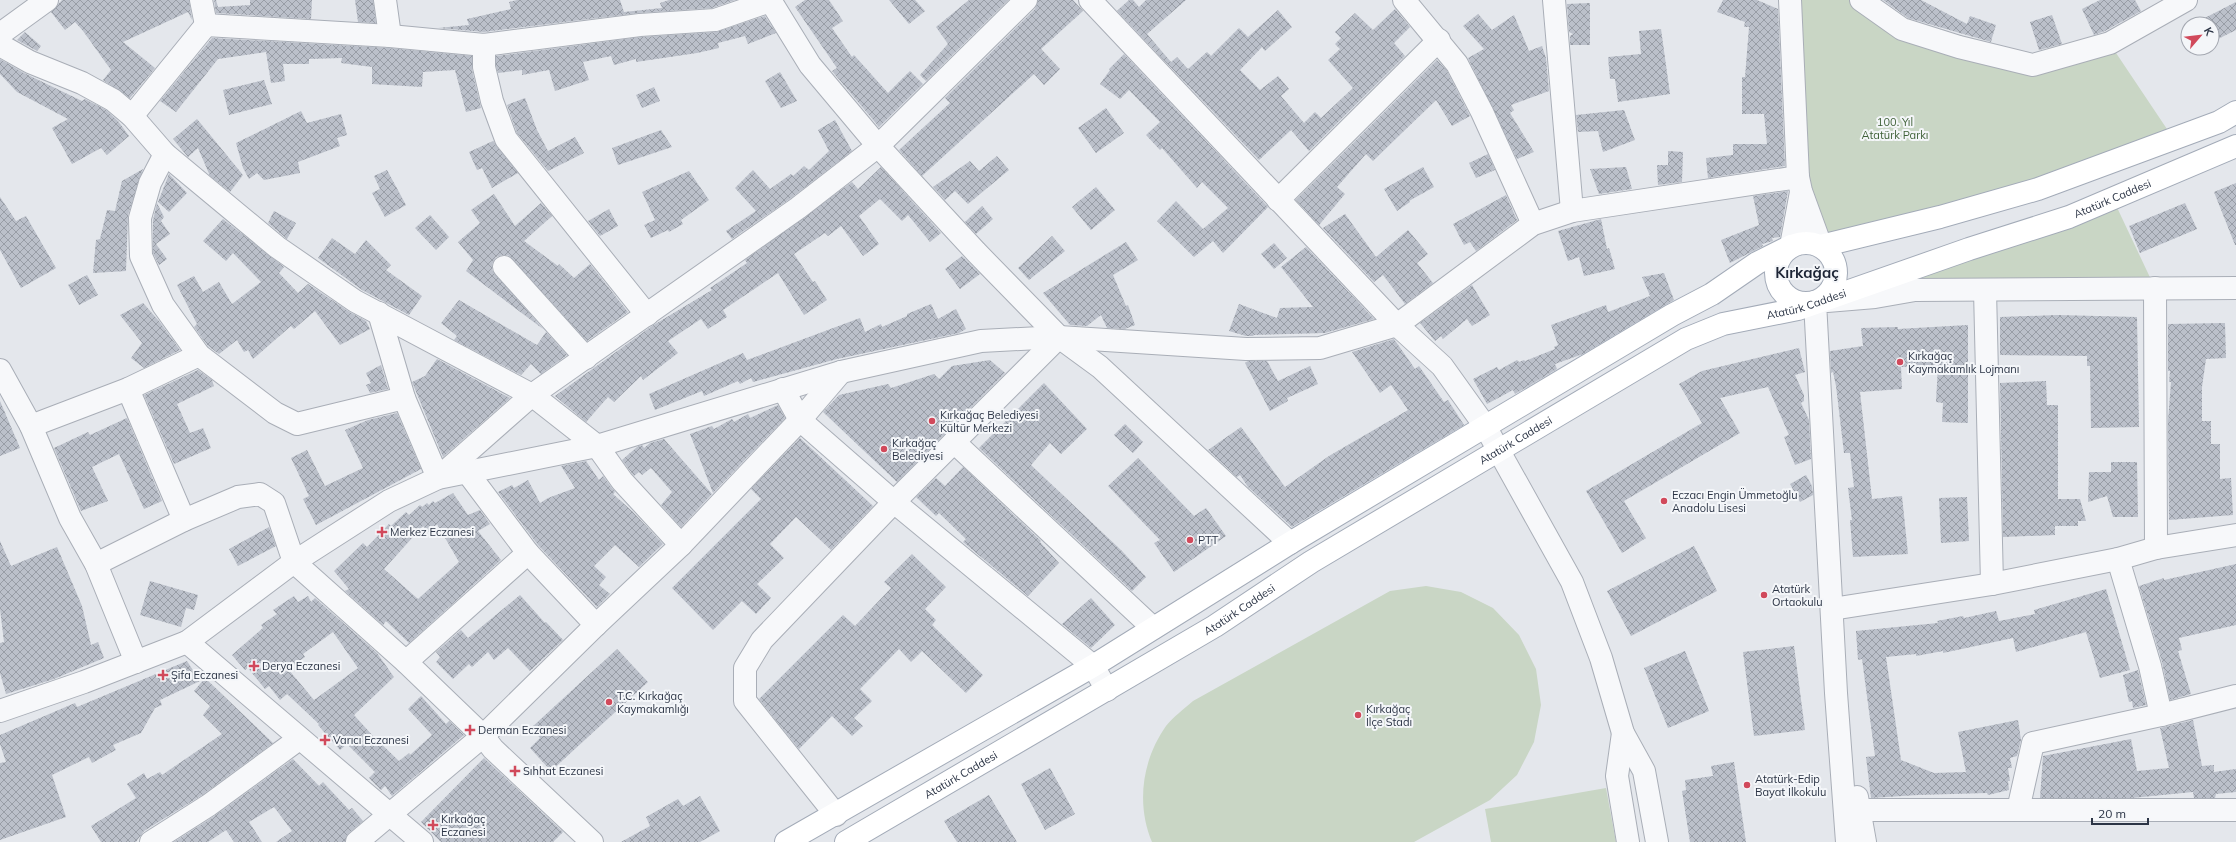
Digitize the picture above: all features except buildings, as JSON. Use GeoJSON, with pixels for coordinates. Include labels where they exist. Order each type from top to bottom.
{"type":"FeatureCollection","features":[{"type":"Feature","properties":{"kind":"main road"},"geometry":{"type":"LineString","coordinates":[[1821,246],[1940,217],[2038,189],[2219,122],[2236,112]]}},
{"type":"Feature","properties":{"kind":"main road","name":"Atatürk Caddesi"},"geometry":{"type":"LineString","coordinates":[[846,842],[1215,626],[1311,562],[1686,339],[1724,324],[1798,309],[1969,249],[2069,217],[2236,146]]}},
{"type":"Feature","properties":{"kind":"main road"},"geometry":{"type":"LineString","coordinates":[[786,842],[836,815],[1093,666],[1290,543],[1672,315],[1712,294],[1757,263],[1792,246],[1801,243],[1811,243],[1821,246],[1829,252],[1837,271],[1832,291],[1825,298],[1806,304],[1796,302],[1787,297],[1778,285],[1776,270],[1778,261],[1784,252],[1792,246]]}},
{"type":"Feature","properties":{"kind":"street"},"geometry":{"type":"LineString","coordinates":[[0,34],[46,0]]}},
{"type":"Feature","properties":{"kind":"street"},"geometry":{"type":"LineString","coordinates":[[201,0],[206,25]]}},
{"type":"Feature","properties":{"kind":"street"},"geometry":{"type":"LineString","coordinates":[[385,0],[390,36]]}},
{"type":"Feature","properties":{"kind":"street"},"geometry":{"type":"LineString","coordinates":[[206,25],[390,36],[484,45],[640,25],[714,20],[770,0],[810,65],[878,146],[976,252],[1059,337],[1100,367],[1290,543]]}},
{"type":"Feature","properties":{"kind":"street"},"geometry":{"type":"LineString","coordinates":[[438,478],[532,395],[798,208],[878,146],[1026,0]]}},
{"type":"Feature","properties":{"kind":"street"},"geometry":{"type":"LineString","coordinates":[[1090,0],[1397,324],[1442,366],[1485,426],[1500,450],[1572,582],[1601,658],[1623,733],[1644,771],[1656,842]]}},
{"type":"Feature","properties":{"kind":"street"},"geometry":{"type":"LineString","coordinates":[[1404,0],[1439,40],[1457,64],[1482,112],[1533,224]]}},
{"type":"Feature","properties":{"kind":"street"},"geometry":{"type":"LineString","coordinates":[[1554,0],[1572,211]]}},
{"type":"Feature","properties":{"kind":"street"},"geometry":{"type":"LineString","coordinates":[[1790,0],[1800,184],[1792,246]]}},
{"type":"Feature","properties":{"kind":"street"},"geometry":{"type":"LineString","coordinates":[[1861,0],[1902,29],[1959,47],[2033,65],[2110,43],[2186,0]]}},
{"type":"Feature","properties":{"kind":"street"},"geometry":{"type":"LineString","coordinates":[[132,116],[206,25]]}},
{"type":"Feature","properties":{"kind":"street"},"geometry":{"type":"LineString","coordinates":[[1278,200],[1439,40]]}},
{"type":"Feature","properties":{"kind":"street"},"geometry":{"type":"LineString","coordinates":[[0,45],[30,62],[82,83],[113,100],[132,116],[165,154],[277,247],[355,301],[379,312],[532,395],[597,446],[622,481],[681,545]]}},
{"type":"Feature","properties":{"kind":"street"},"geometry":{"type":"LineString","coordinates":[[484,45],[484,67],[492,101],[506,138],[647,315]]}},
{"type":"Feature","properties":{"kind":"street"},"geometry":{"type":"LineString","coordinates":[[165,154],[150,183],[140,218],[141,256],[163,305],[199,355],[275,413],[296,424],[404,398]]}},
{"type":"Feature","properties":{"kind":"street"},"geometry":{"type":"LineString","coordinates":[[0,711],[84,682],[187,642],[294,562],[389,501],[438,478],[597,446],[841,372],[981,341],[1059,337],[1246,350],[1320,348],[1397,324],[1533,224],[1572,211],[1800,184]]}},
{"type":"Feature","properties":{"kind":"street"},"geometry":{"type":"LineString","coordinates":[[1800,184],[1821,246]]}},
{"type":"Feature","properties":{"kind":"street"},"geometry":{"type":"LineString","coordinates":[[504,267],[586,358]]}},
{"type":"Feature","properties":{"kind":"street"},"geometry":{"type":"LineString","coordinates":[[2155,288],[2156,548]]}},
{"type":"Feature","properties":{"kind":"street"},"geometry":{"type":"LineString","coordinates":[[1847,842],[1836,693],[1815,302],[1875,297],[1915,290],[2236,288]]}},
{"type":"Feature","properties":{"kind":"street"},"geometry":{"type":"LineString","coordinates":[[1985,290],[1992,584]]}},
{"type":"Feature","properties":{"kind":"street"},"geometry":{"type":"LineString","coordinates":[[379,312],[404,398],[438,478]]}},
{"type":"Feature","properties":{"kind":"street"},"geometry":{"type":"LineString","coordinates":[[836,815],[745,701],[745,668],[762,640],[894,502],[1059,337]]}},
{"type":"Feature","properties":{"kind":"street"},"geometry":{"type":"LineString","coordinates":[[31,426],[128,389],[199,355]]}},
{"type":"Feature","properties":{"kind":"street"},"geometry":{"type":"LineString","coordinates":[[0,370],[31,426],[70,518],[96,564],[136,662]]}},
{"type":"Feature","properties":{"kind":"street"},"geometry":{"type":"LineString","coordinates":[[357,842],[483,736],[596,625],[681,545],[800,420],[841,372]]}},
{"type":"Feature","properties":{"kind":"street"},"geometry":{"type":"LineString","coordinates":[[128,389],[184,520]]}},
{"type":"Feature","properties":{"kind":"street"},"geometry":{"type":"LineString","coordinates":[[783,389],[800,420],[894,502],[1093,666],[1107,690]]}},
{"type":"Feature","properties":{"kind":"street"},"geometry":{"type":"LineString","coordinates":[[954,442],[1154,628]]}},
{"type":"Feature","properties":{"kind":"street"},"geometry":{"type":"LineString","coordinates":[[467,472],[528,553],[596,625]]}},
{"type":"Feature","properties":{"kind":"street"},"geometry":{"type":"LineString","coordinates":[[96,564],[184,520],[238,497],[260,494],[274,503],[294,562],[406,662],[483,736],[493,749],[592,842]]}},
{"type":"Feature","properties":{"kind":"street"},"geometry":{"type":"LineString","coordinates":[[1832,609],[1992,584],[2118,559],[2156,548],[2236,535]]}},
{"type":"Feature","properties":{"kind":"street"},"geometry":{"type":"LineString","coordinates":[[406,662],[528,553]]}},
{"type":"Feature","properties":{"kind":"street"},"geometry":{"type":"LineString","coordinates":[[2118,559],[2150,666],[2161,715]]}},
{"type":"Feature","properties":{"kind":"street"},"geometry":{"type":"LineString","coordinates":[[187,642],[299,739],[391,814],[422,842]]}},
{"type":"Feature","properties":{"kind":"street"},"geometry":{"type":"LineString","coordinates":[[1836,693],[1864,842]]}},
{"type":"Feature","properties":{"kind":"street"},"geometry":{"type":"LineString","coordinates":[[2018,810],[2033,743],[2161,715],[2236,696]]}},
{"type":"Feature","properties":{"kind":"street"},"geometry":{"type":"LineString","coordinates":[[1623,733],[1617,776],[1628,842]]}},
{"type":"Feature","properties":{"kind":"street"},"geometry":{"type":"LineString","coordinates":[[151,842],[209,805],[299,739]]}},
{"type":"Feature","properties":{"kind":"street"},"geometry":{"type":"LineString","coordinates":[[1859,810],[2236,810]]}},
{"type":"Feature","properties":{"kind":"green space","name":"100. Yıl Atatürk Parkı"},"geometry":{"type":"Polygon","coordinates":[[[1792,0],[1858,0],[1902,30],[2033,66],[2110,44],[2173,138],[1822,245],[1803,191],[1792,0]]]}},
{"type":"Feature","properties":{"kind":"green space"},"geometry":{"type":"Polygon","coordinates":[[[2113,199],[2155,288],[1875,297],[1969,249],[2113,199]]]}},
{"type":"Feature","properties":{"kind":"green space","name":"Kırkağaç İlçe Stadı"},"geometry":{"type":"Polygon","coordinates":[[[1426,586],[1461,592],[1493,608],[1519,635],[1536,669],[1541,705],[1534,742],[1517,775],[1490,800],[1414,842],[1152,842],[1144,813],[1144,782],[1151,753],[1166,726],[1175,716],[1193,701],[1390,591],[1426,586]]]}},
{"type":"Feature","properties":{"kind":"green space"},"geometry":{"type":"Polygon","coordinates":[[[1606,788],[1616,842],[1491,842],[1485,809],[1606,788]]]}},
{"type":"Feature","properties":{"kind":"place","name":"Kırkağaç Kaymakamlık Lojmanı"},"geometry":{"type":"Point","coordinates":[1900,362]}},
{"type":"Feature","properties":{"kind":"place","name":"Kırkağaç Belediyesi Kültür Merkezi"},"geometry":{"type":"Point","coordinates":[932,421]}},
{"type":"Feature","properties":{"kind":"place","name":"Kırkağaç Belediyesi"},"geometry":{"type":"Point","coordinates":[884,449]}},
{"type":"Feature","properties":{"kind":"place","name":"Eczacı Engin Ümmetoğlu Anadolu Lisesi"},"geometry":{"type":"Point","coordinates":[1664,501]}},
{"type":"Feature","properties":{"kind":"place","name":"Merkez Eczanesi"},"geometry":{"type":"Point","coordinates":[382,532]}},
{"type":"Feature","properties":{"kind":"place","name":"PTT"},"geometry":{"type":"Point","coordinates":[1190,540]}},
{"type":"Feature","properties":{"kind":"place","name":"Atatürk Ortaokulu"},"geometry":{"type":"Point","coordinates":[1764,595]}},
{"type":"Feature","properties":{"kind":"place","name":"Derya Eczanesi"},"geometry":{"type":"Point","coordinates":[254,666]}},
{"type":"Feature","properties":{"kind":"place","name":"Şifa Eczanesi"},"geometry":{"type":"Point","coordinates":[163,675]}},
{"type":"Feature","properties":{"kind":"place","name":"T.C. Kırkağaç Kaymakamlığı"},"geometry":{"type":"Point","coordinates":[609,702]}},
{"type":"Feature","properties":{"kind":"place","name":"Kırkağaç İlçe Stadı"},"geometry":{"type":"Point","coordinates":[1358,715]}},
{"type":"Feature","properties":{"kind":"place","name":"Derman Eczanesi"},"geometry":{"type":"Point","coordinates":[470,730]}},
{"type":"Feature","properties":{"kind":"place","name":"Varıcı Eczanesi"},"geometry":{"type":"Point","coordinates":[325,740]}},
{"type":"Feature","properties":{"kind":"place","name":"Sıhhat Eczanesi"},"geometry":{"type":"Point","coordinates":[515,771]}},
{"type":"Feature","properties":{"kind":"place","name":"Atatürk-Edip Bayat İlkokulu"},"geometry":{"type":"Point","coordinates":[1747,785]}},
{"type":"Feature","properties":{"kind":"place","name":"Kırkağaç Eczanesi"},"geometry":{"type":"Point","coordinates":[433,825]}},
{"type":"Feature","properties":{"kind":"district","name":"Kırkağaç"},"geometry":{"type":"Point","coordinates":[1807,272]}}]}
